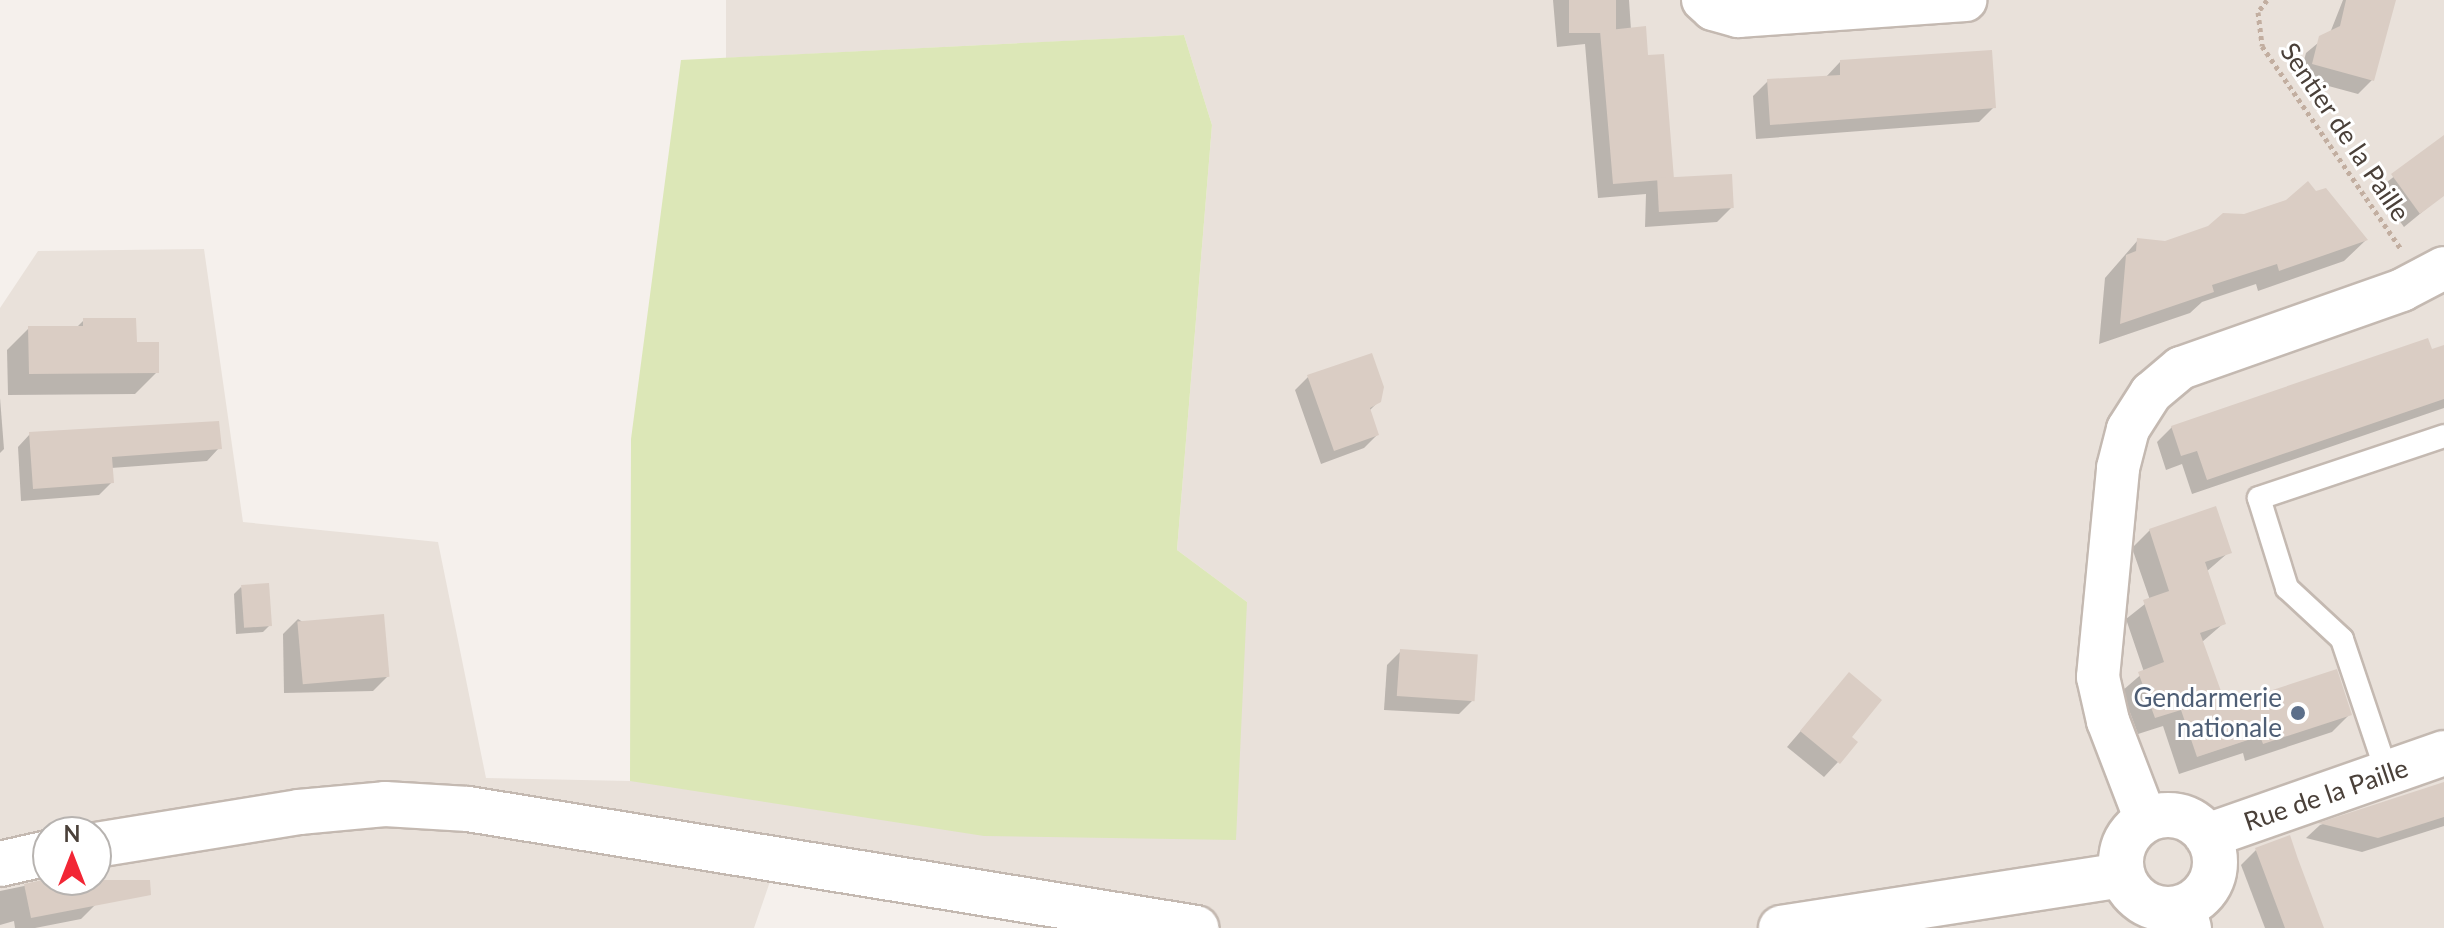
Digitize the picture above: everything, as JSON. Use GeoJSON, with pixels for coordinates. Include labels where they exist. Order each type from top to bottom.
{"type":"FeatureCollection","features":[{"type":"Feature","properties":{"kind":"street"},"geometry":{"type":"LineString","coordinates":[[1703,0],[1713,9],[1738,16],[1965,0]]}},
{"type":"Feature","properties":{"kind":"street"},"geometry":{"type":"LineString","coordinates":[[2146,820],[2108,721],[2098,677],[2118,468],[2128,429],[2151,393],[2181,368],[2433,274]]}},
{"type":"Feature","properties":{"kind":"street","name":"Rue de la Paille"},"geometry":{"type":"LineString","coordinates":[[2207,836],[2444,753]]}},
{"type":"Feature","properties":{"kind":"street"},"geometry":{"type":"LineString","coordinates":[[112,842],[299,812],[385,804],[468,809],[1196,928]]}},
{"type":"Feature","properties":{"kind":"street"},"geometry":{"type":"LineString","coordinates":[[2180,816],[2207,836],[2214,852],[2213,876],[2187,917],[2146,904],[2122,875],[2124,843],[2146,820],[2180,816]]}},
{"type":"Feature","properties":{"kind":"street"},"geometry":{"type":"LineString","coordinates":[[0,864],[32,857]]}},
{"type":"Feature","properties":{"kind":"street"},"geometry":{"type":"LineString","coordinates":[[1781,928],[2122,875]]}},
{"type":"Feature","properties":{"kind":"lane"},"geometry":{"type":"LineString","coordinates":[[2387,773],[2342,639],[2287,588],[2259,498],[2444,436]]}},
{"type":"Feature","properties":{"kind":"path","name":"Sentier de la Paille"},"geometry":{"type":"LineString","coordinates":[[2267,0],[2258,12],[2262,46],[2433,274]]}},
{"type":"Feature","properties":{"kind":"shaded area"},"geometry":{"type":"Polygon","coordinates":[[[726,0],[2444,0],[2444,928],[1053,928],[774,870],[754,928],[0,928],[0,308],[38,251],[204,249],[243,522],[438,542],[486,778],[630,781],[1247,602],[1177,550],[1212,125],[1184,35],[726,58],[726,0]]]}},
{"type":"Feature","properties":{"kind":"green space"},"geometry":{"type":"Polygon","coordinates":[[[1184,35],[1212,125],[1177,550],[1247,602],[1236,840],[984,836],[630,781],[631,439],[681,60],[1184,35]]]}},
{"type":"Feature","properties":{"kind":"building"},"geometry":{"type":"Polygon","coordinates":[[[1569,0],[1616,0],[1616,33],[1569,33],[1569,0]]]}},
{"type":"Feature","properties":{"kind":"building"},"geometry":{"type":"Polygon","coordinates":[[[2346,0],[2396,0],[2374,81],[2312,64],[2319,36],[2340,26],[2346,0]]]}},
{"type":"Feature","properties":{"kind":"building"},"geometry":{"type":"Polygon","coordinates":[[[1646,26],[1648,55],[1664,54],[1674,179],[1613,184],[1600,31],[1646,26]]]}},
{"type":"Feature","properties":{"kind":"building"},"geometry":{"type":"Polygon","coordinates":[[[1992,50],[1996,108],[1770,125],[1767,79],[1840,75],[1840,60],[1992,50]]]}},
{"type":"Feature","properties":{"kind":"building"},"geometry":{"type":"Polygon","coordinates":[[[2444,135],[2444,196],[2420,214],[2391,174],[2444,135]]]}},
{"type":"Feature","properties":{"kind":"building"},"geometry":{"type":"Polygon","coordinates":[[[1732,174],[1734,208],[1659,212],[1657,178],[1732,174]]]}},
{"type":"Feature","properties":{"kind":"building"},"geometry":{"type":"Polygon","coordinates":[[[2308,181],[2316,191],[2326,188],[2368,240],[2279,271],[2277,264],[2212,285],[2214,292],[2120,324],[2126,255],[2136,251],[2137,238],[2165,241],[2208,226],[2223,213],[2244,214],[2286,200],[2308,181]]]}},
{"type":"Feature","properties":{"kind":"building"},"geometry":{"type":"Polygon","coordinates":[[[83,318],[136,318],[137,342],[159,342],[159,373],[29,374],[28,326],[83,326],[83,318]]]}},
{"type":"Feature","properties":{"kind":"building"},"geometry":{"type":"Polygon","coordinates":[[[2428,338],[2432,349],[2444,345],[2444,399],[2207,480],[2197,451],[2181,456],[2171,426],[2428,338]]]}},
{"type":"Feature","properties":{"kind":"building"},"geometry":{"type":"Polygon","coordinates":[[[1372,353],[1384,387],[1381,402],[1370,408],[1379,435],[1334,451],[1307,375],[1372,353]]]}},
{"type":"Feature","properties":{"kind":"building"},"geometry":{"type":"Polygon","coordinates":[[[219,421],[222,449],[112,457],[114,483],[33,489],[29,432],[219,421]]]}},
{"type":"Feature","properties":{"kind":"building"},"geometry":{"type":"Polygon","coordinates":[[[2216,506],[2232,553],[2205,562],[2226,624],[2200,633],[2226,705],[2337,669],[2352,715],[2263,744],[2260,736],[2197,757],[2181,710],[2155,718],[2138,672],[2164,662],[2143,600],[2169,591],[2149,529],[2216,506]]]}},
{"type":"Feature","properties":{"kind":"building"},"geometry":{"type":"Polygon","coordinates":[[[269,583],[272,626],[244,628],[241,585],[269,583]]]}},
{"type":"Feature","properties":{"kind":"building"},"geometry":{"type":"Polygon","coordinates":[[[384,614],[389,677],[303,684],[297,622],[384,614]]]}},
{"type":"Feature","properties":{"kind":"building"},"geometry":{"type":"Polygon","coordinates":[[[1400,649],[1478,654],[1475,701],[1397,696],[1400,649]]]}},
{"type":"Feature","properties":{"kind":"building"},"geometry":{"type":"Polygon","coordinates":[[[1849,672],[1882,700],[1852,737],[1858,742],[1840,764],[1800,731],[1849,672]]]}},
{"type":"Feature","properties":{"kind":"building"},"geometry":{"type":"Polygon","coordinates":[[[2444,782],[2444,817],[2378,838],[2318,823],[2444,782]]]}},
{"type":"Feature","properties":{"kind":"building"},"geometry":{"type":"Polygon","coordinates":[[[2290,835],[2324,928],[2285,928],[2255,848],[2290,835]]]}},
{"type":"Feature","properties":{"kind":"building"},"geometry":{"type":"Polygon","coordinates":[[[112,880],[150,880],[151,895],[31,918],[24,884],[32,882],[32,896],[112,896],[112,880]]]}},
{"type":"Feature","properties":{"kind":"place","name":"Gendarmerie nationale"},"geometry":{"type":"Point","coordinates":[2298,713]}}]}
